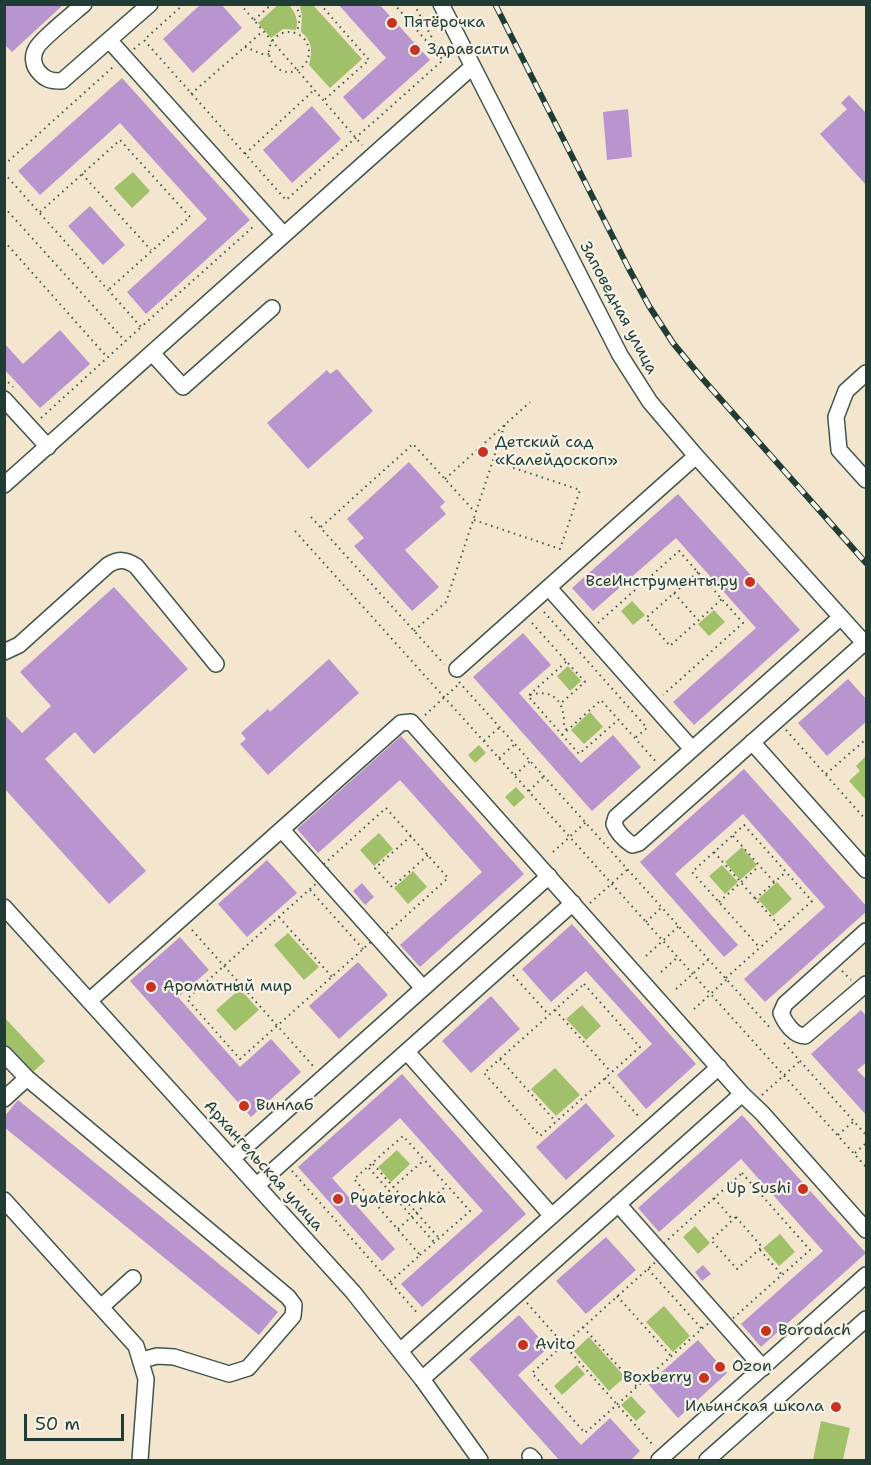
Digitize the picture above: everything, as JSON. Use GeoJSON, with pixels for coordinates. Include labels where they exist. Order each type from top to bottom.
{"type":"FeatureCollection","features":[{"type":"Feature","properties":{"kind":"street"},"geometry":{"type":"LineString","coordinates":[[84,4],[36,48],[33,60],[35,68],[50,81],[62,81],[150,4]]}},
{"type":"Feature","properties":{"kind":"street","name":"Заповедная улица"},"geometry":{"type":"LineString","coordinates":[[441,4],[620,355],[650,402],[865,644]]}},
{"type":"Feature","properties":{"kind":"street"},"geometry":{"type":"LineString","coordinates":[[109,40],[284,235]]}},
{"type":"Feature","properties":{"kind":"street"},"geometry":{"type":"LineString","coordinates":[[4,485],[472,67]]}},
{"type":"Feature","properties":{"kind":"street"},"geometry":{"type":"LineString","coordinates":[[152,353],[183,387],[272,308]]}},
{"type":"Feature","properties":{"kind":"street"},"geometry":{"type":"LineString","coordinates":[[867,373],[846,391],[836,417],[839,450],[867,480]]}},
{"type":"Feature","properties":{"kind":"street"},"geometry":{"type":"LineString","coordinates":[[12,396],[48,447]]}},
{"type":"Feature","properties":{"kind":"street"},"geometry":{"type":"LineString","coordinates":[[455,674],[696,456]]}},
{"type":"Feature","properties":{"kind":"street"},"geometry":{"type":"LineString","coordinates":[[4,652],[19,645],[108,565],[117,560],[127,560],[136,566],[216,664]]}},
{"type":"Feature","properties":{"kind":"street"},"geometry":{"type":"LineString","coordinates":[[549,588],[692,749]]}},
{"type":"Feature","properties":{"kind":"street"},"geometry":{"type":"LineString","coordinates":[[841,617],[616,817],[614,824],[628,843],[632,845],[639,843],[865,644]]}},
{"type":"Feature","properties":{"kind":"street"},"geometry":{"type":"LineString","coordinates":[[89,1001],[401,723],[406,721],[414,725],[718,1067],[867,1230]]}},
{"type":"Feature","properties":{"kind":"street"},"geometry":{"type":"LineString","coordinates":[[752,742],[867,870]]}},
{"type":"Feature","properties":{"kind":"street"},"geometry":{"type":"LineString","coordinates":[[282,830],[423,988]]}},
{"type":"Feature","properties":{"kind":"street"},"geometry":{"type":"LineString","coordinates":[[233,1158],[549,876]]}},
{"type":"Feature","properties":{"kind":"street","name":"Архангельская улица"},"geometry":{"type":"LineString","coordinates":[[4,907],[353,1292],[422,1379],[480,1461]]}},
{"type":"Feature","properties":{"kind":"street"},"geometry":{"type":"LineString","coordinates":[[257,1185],[407,1052],[576,908]]}},
{"type":"Feature","properties":{"kind":"street"},"geometry":{"type":"LineString","coordinates":[[867,932],[785,1005],[781,1013],[796,1034],[801,1037],[806,1036],[867,984]]}},
{"type":"Feature","properties":{"kind":"street"},"geometry":{"type":"LineString","coordinates":[[407,1052],[552,1216]]}},
{"type":"Feature","properties":{"kind":"street"},"geometry":{"type":"LineString","coordinates":[[4,1054],[27,1078],[288,1296],[294,1305],[293,1316],[248,1368],[229,1374],[174,1357],[157,1356],[142,1360]]}},
{"type":"Feature","properties":{"kind":"street"},"geometry":{"type":"LineString","coordinates":[[400,1351],[718,1067]]}},
{"type":"Feature","properties":{"kind":"street"},"geometry":{"type":"LineString","coordinates":[[4,1099],[27,1078]]}},
{"type":"Feature","properties":{"kind":"street"},"geometry":{"type":"LineString","coordinates":[[422,1379],[618,1204],[747,1099]]}},
{"type":"Feature","properties":{"kind":"street"},"geometry":{"type":"LineString","coordinates":[[4,1200],[136,1346],[146,1379],[140,1461]]}},
{"type":"Feature","properties":{"kind":"street"},"geometry":{"type":"LineString","coordinates":[[618,1204],[763,1368]]}},
{"type":"Feature","properties":{"kind":"street"},"geometry":{"type":"LineString","coordinates":[[659,1461],[867,1275]]}},
{"type":"Feature","properties":{"kind":"street"},"geometry":{"type":"LineString","coordinates":[[101,1307],[134,1278]]}},
{"type":"Feature","properties":{"kind":"street"},"geometry":{"type":"LineString","coordinates":[[707,1461],[867,1318]]}},
{"type":"Feature","properties":{"kind":"path"},"geometry":{"type":"LineString","coordinates":[[184,4],[144,40],[286,200],[443,60]]}},
{"type":"Feature","properties":{"kind":"path"},"geometry":{"type":"LineString","coordinates":[[240,4],[372,157]]}},
{"type":"Feature","properties":{"kind":"path"},"geometry":{"type":"LineString","coordinates":[[254,20],[272,4]]}},
{"type":"Feature","properties":{"kind":"path"},"geometry":{"type":"LineString","coordinates":[[296,4],[300,17],[297,33]]}},
{"type":"Feature","properties":{"kind":"path"},"geometry":{"type":"LineString","coordinates":[[320,4],[369,60],[323,101]]}},
{"type":"Feature","properties":{"kind":"path"},"geometry":{"type":"LineString","coordinates":[[394,4],[443,60]]}},
{"type":"Feature","properties":{"kind":"path"},"geometry":{"type":"LineString","coordinates":[[414,4],[443,60]]}},
{"type":"Feature","properties":{"kind":"path"},"geometry":{"type":"LineString","coordinates":[[191,94],[263,31]]}},
{"type":"Feature","properties":{"kind":"path"},"geometry":{"type":"LineString","coordinates":[[285,32],[297,33],[306,42],[307,61],[297,70],[283,71],[272,63],[269,54],[272,41],[285,32]]}},
{"type":"Feature","properties":{"kind":"path"},"geometry":{"type":"LineString","coordinates":[[244,47],[262,54],[269,54]]}},
{"type":"Feature","properties":{"kind":"path"},"geometry":{"type":"LineString","coordinates":[[4,165],[117,64]]}},
{"type":"Feature","properties":{"kind":"path"},"geometry":{"type":"LineString","coordinates":[[244,154],[314,90]]}},
{"type":"Feature","properties":{"kind":"path"},"geometry":{"type":"LineString","coordinates":[[39,213],[120,140],[190,216],[108,290]]}},
{"type":"Feature","properties":{"kind":"path"},"geometry":{"type":"LineString","coordinates":[[4,157],[9,161]]}},
{"type":"Feature","properties":{"kind":"path"},"geometry":{"type":"LineString","coordinates":[[4,173],[141,327]]}},
{"type":"Feature","properties":{"kind":"path"},"geometry":{"type":"LineString","coordinates":[[82,174],[152,251]]}},
{"type":"Feature","properties":{"kind":"path"},"geometry":{"type":"LineString","coordinates":[[4,207],[125,341]]}},
{"type":"Feature","properties":{"kind":"path"},"geometry":{"type":"LineString","coordinates":[[40,418],[258,222]]}},
{"type":"Feature","properties":{"kind":"path"},"geometry":{"type":"LineString","coordinates":[[4,241],[107,357]]}},
{"type":"Feature","properties":{"kind":"path"},"geometry":{"type":"LineString","coordinates":[[4,378],[12,396]]}},
{"type":"Feature","properties":{"kind":"path"},"geometry":{"type":"LineString","coordinates":[[445,479],[530,402]]}},
{"type":"Feature","properties":{"kind":"path"},"geometry":{"type":"LineString","coordinates":[[414,631],[446,602],[505,424]]}},
{"type":"Feature","properties":{"kind":"path"},"geometry":{"type":"LineString","coordinates":[[321,527],[413,444],[476,513]]}},
{"type":"Feature","properties":{"kind":"path"},"geometry":{"type":"LineString","coordinates":[[474,520],[560,549],[567,529],[579,490],[493,461]]}},
{"type":"Feature","properties":{"kind":"path"},"geometry":{"type":"LineString","coordinates":[[311,517],[455,674],[530,761],[775,1033]]}},
{"type":"Feature","properties":{"kind":"path"},"geometry":{"type":"LineString","coordinates":[[295,531],[867,1167]]}},
{"type":"Feature","properties":{"kind":"path"},"geometry":{"type":"LineString","coordinates":[[601,621],[679,551],[698,572],[743,623],[665,693]]}},
{"type":"Feature","properties":{"kind":"path"},"geometry":{"type":"LineString","coordinates":[[698,572],[646,618],[670,646],[722,599]]}},
{"type":"Feature","properties":{"kind":"path"},"geometry":{"type":"LineString","coordinates":[[674,593],[699,621]]}},
{"type":"Feature","properties":{"kind":"path"},"geometry":{"type":"LineString","coordinates":[[542,609],[647,728],[635,739]]}},
{"type":"Feature","properties":{"kind":"path"},"geometry":{"type":"LineString","coordinates":[[530,620],[585,682],[561,703]]}},
{"type":"Feature","properties":{"kind":"path"},"geometry":{"type":"LineString","coordinates":[[528,696],[566,662]]}},
{"type":"Feature","properties":{"kind":"path"},"geometry":{"type":"LineString","coordinates":[[414,725],[445,697],[455,674]]}},
{"type":"Feature","properties":{"kind":"path"},"geometry":{"type":"LineString","coordinates":[[528,696],[550,694],[561,703],[564,727],[567,730]]}},
{"type":"Feature","properties":{"kind":"path"},"geometry":{"type":"LineString","coordinates":[[528,696],[579,754],[618,720]]}},
{"type":"Feature","properties":{"kind":"path"},"geometry":{"type":"LineString","coordinates":[[562,735],[601,700],[623,725]]}},
{"type":"Feature","properties":{"kind":"path"},"geometry":{"type":"LineString","coordinates":[[484,742],[500,727]]}},
{"type":"Feature","properties":{"kind":"path"},"geometry":{"type":"LineString","coordinates":[[826,774],[864,741],[867,744]]}},
{"type":"Feature","properties":{"kind":"path"},"geometry":{"type":"LineString","coordinates":[[499,758],[515,744]]}},
{"type":"Feature","properties":{"kind":"path"},"geometry":{"type":"LineString","coordinates":[[514,775],[530,761]]}},
{"type":"Feature","properties":{"kind":"path"},"geometry":{"type":"LineString","coordinates":[[818,765],[867,820]]}},
{"type":"Feature","properties":{"kind":"path"},"geometry":{"type":"LineString","coordinates":[[529,791],[544,776]]}},
{"type":"Feature","properties":{"kind":"path"},"geometry":{"type":"LineString","coordinates":[[338,851],[386,808],[428,855],[448,878],[400,921]]}},
{"type":"Feature","properties":{"kind":"path"},"geometry":{"type":"LineString","coordinates":[[553,852],[586,822]]}},
{"type":"Feature","properties":{"kind":"path"},"geometry":{"type":"LineString","coordinates":[[694,1009],[812,902],[744,825],[692,872],[759,948]]}},
{"type":"Feature","properties":{"kind":"path"},"geometry":{"type":"LineString","coordinates":[[411,836],[375,868],[392,887],[428,855]]}},
{"type":"Feature","properties":{"kind":"path"},"geometry":{"type":"LineString","coordinates":[[733,836],[774,882]]}},
{"type":"Feature","properties":{"kind":"path"},"geometry":{"type":"LineString","coordinates":[[714,852],[782,928]]}},
{"type":"Feature","properties":{"kind":"path"},"geometry":{"type":"LineString","coordinates":[[718,902],[759,866]]}},
{"type":"Feature","properties":{"kind":"path"},"geometry":{"type":"LineString","coordinates":[[576,908],[612,884],[628,869]]}},
{"type":"Feature","properties":{"kind":"path"},"geometry":{"type":"LineString","coordinates":[[755,899],[786,872]]}},
{"type":"Feature","properties":{"kind":"path"},"geometry":{"type":"LineString","coordinates":[[310,890],[363,949]]}},
{"type":"Feature","properties":{"kind":"path"},"geometry":{"type":"LineString","coordinates":[[301,897],[187,999],[240,1059],[354,957]]}},
{"type":"Feature","properties":{"kind":"path"},"geometry":{"type":"LineString","coordinates":[[646,922],[662,907]]}},
{"type":"Feature","properties":{"kind":"path"},"geometry":{"type":"LineString","coordinates":[[279,917],[332,977]]}},
{"type":"Feature","properties":{"kind":"path"},"geometry":{"type":"LineString","coordinates":[[646,956],[679,926]]}},
{"type":"Feature","properties":{"kind":"path"},"geometry":{"type":"LineString","coordinates":[[192,929],[308,1061]]}},
{"type":"Feature","properties":{"kind":"path"},"geometry":{"type":"LineString","coordinates":[[661,972],[678,957]]}},
{"type":"Feature","properties":{"kind":"path"},"geometry":{"type":"LineString","coordinates":[[676,989],[709,959]]}},
{"type":"Feature","properties":{"kind":"path"},"geometry":{"type":"LineString","coordinates":[[516,978],[549,1015]]}},
{"type":"Feature","properties":{"kind":"path"},"geometry":{"type":"LineString","coordinates":[[584,984],[640,1047],[540,1136],[484,1073],[549,1015],[584,984]]}},
{"type":"Feature","properties":{"kind":"path"},"geometry":{"type":"LineString","coordinates":[[555,1010],[611,1072]]}},
{"type":"Feature","properties":{"kind":"path"},"geometry":{"type":"LineString","coordinates":[[783,1041],[867,1135]]}},
{"type":"Feature","properties":{"kind":"path"},"geometry":{"type":"LineString","coordinates":[[500,1059],[556,1122]]}},
{"type":"Feature","properties":{"kind":"path"},"geometry":{"type":"LineString","coordinates":[[747,1099],[784,1075],[800,1061]]}},
{"type":"Feature","properties":{"kind":"path"},"geometry":{"type":"LineString","coordinates":[[605,1078],[636,1113]]}},
{"type":"Feature","properties":{"kind":"path"},"geometry":{"type":"LineString","coordinates":[[838,1136],[854,1121]]}},
{"type":"Feature","properties":{"kind":"path"},"geometry":{"type":"LineString","coordinates":[[390,1282],[470,1211],[403,1136],[354,1179],[420,1255]]}},
{"type":"Feature","properties":{"kind":"path"},"geometry":{"type":"LineString","coordinates":[[854,1154],[867,1143]]}},
{"type":"Feature","properties":{"kind":"path"},"geometry":{"type":"LineString","coordinates":[[375,1203],[424,1160]]}},
{"type":"Feature","properties":{"kind":"path"},"geometry":{"type":"LineString","coordinates":[[372,1163],[439,1238]]}},
{"type":"Feature","properties":{"kind":"path"},"geometry":{"type":"LineString","coordinates":[[368,1167],[435,1242]]}},
{"type":"Feature","properties":{"kind":"path"},"geometry":{"type":"LineString","coordinates":[[286,1174],[291,1170],[390,1282],[420,1316],[415,1320]]}},
{"type":"Feature","properties":{"kind":"path"},"geometry":{"type":"LineString","coordinates":[[672,1236],[742,1173],[810,1250],[740,1312]]}},
{"type":"Feature","properties":{"kind":"path"},"geometry":{"type":"LineString","coordinates":[[398,1229],[447,1185]]}},
{"type":"Feature","properties":{"kind":"path"},"geometry":{"type":"LineString","coordinates":[[714,1198],[733,1220]]}},
{"type":"Feature","properties":{"kind":"path"},"geometry":{"type":"LineString","coordinates":[[736,1217],[762,1247],[759,1249],[737,1269],[711,1240],[736,1217]]}},
{"type":"Feature","properties":{"kind":"path"},"geometry":{"type":"LineString","coordinates":[[759,1249],[782,1275]]}},
{"type":"Feature","properties":{"kind":"path"},"geometry":{"type":"LineString","coordinates":[[648,1269],[702,1329]]}},
{"type":"Feature","properties":{"kind":"path"},"geometry":{"type":"LineString","coordinates":[[640,1275],[532,1373],[585,1433],[694,1336]]}},
{"type":"Feature","properties":{"kind":"path"},"geometry":{"type":"LineString","coordinates":[[618,1296],[671,1356]]}},
{"type":"Feature","properties":{"kind":"path"},"geometry":{"type":"LineString","coordinates":[[532,1309],[651,1442]]}},
{"type":"Feature","properties":{"kind":"path"},"geometry":{"type":"LineString","coordinates":[[583,1327],[637,1387]]}},
{"type":"Feature","properties":{"kind":"green space"},"geometry":{"type":"Polygon","coordinates":[[[279,4],[289,5],[297,20],[297,26],[296,30],[283,29],[271,38],[258,23],[279,4]]]}},
{"type":"Feature","properties":{"kind":"green space"},"geometry":{"type":"Polygon","coordinates":[[[303,4],[313,5],[362,59],[330,88],[309,65],[311,47],[301,32],[300,7],[303,4]]]}},
{"type":"Feature","properties":{"kind":"green space"},"geometry":{"type":"Polygon","coordinates":[[[133,172],[150,191],[132,208],[114,188],[133,172]]]}},
{"type":"Feature","properties":{"kind":"green space"},"geometry":{"type":"Polygon","coordinates":[[[632,601],[645,615],[633,625],[621,611],[632,601]]]}},
{"type":"Feature","properties":{"kind":"green space"},"geometry":{"type":"Polygon","coordinates":[[[714,610],[725,622],[709,636],[698,624],[714,610]]]}},
{"type":"Feature","properties":{"kind":"green space"},"geometry":{"type":"Polygon","coordinates":[[[568,666],[581,681],[570,691],[557,676],[568,666]]]}},
{"type":"Feature","properties":{"kind":"green space"},"geometry":{"type":"Polygon","coordinates":[[[590,712],[603,727],[584,744],[571,730],[590,712]]]}},
{"type":"Feature","properties":{"kind":"green space"},"geometry":{"type":"Polygon","coordinates":[[[479,745],[486,753],[475,763],[468,755],[479,745]]]}},
{"type":"Feature","properties":{"kind":"green space"},"geometry":{"type":"Polygon","coordinates":[[[866,756],[866,800],[849,781],[860,771],[856,766],[866,756]]]}},
{"type":"Feature","properties":{"kind":"green space"},"geometry":{"type":"Polygon","coordinates":[[[516,787],[525,797],[514,807],[505,797],[516,787]]]}},
{"type":"Feature","properties":{"kind":"green space"},"geometry":{"type":"Polygon","coordinates":[[[379,833],[393,849],[374,866],[360,850],[379,833]]]}},
{"type":"Feature","properties":{"kind":"green space"},"geometry":{"type":"Polygon","coordinates":[[[742,847],[757,865],[740,880],[725,862],[742,847]]]}},
{"type":"Feature","properties":{"kind":"green space"},"geometry":{"type":"Polygon","coordinates":[[[722,865],[738,882],[725,894],[709,876],[722,865]]]}},
{"type":"Feature","properties":{"kind":"green space"},"geometry":{"type":"Polygon","coordinates":[[[413,871],[427,887],[408,904],[394,888],[413,871]]]}},
{"type":"Feature","properties":{"kind":"green space"},"geometry":{"type":"Polygon","coordinates":[[[777,882],[792,899],[773,916],[758,899],[777,882]]]}},
{"type":"Feature","properties":{"kind":"green space"},"geometry":{"type":"Polygon","coordinates":[[[288,933],[319,967],[304,980],[274,945],[288,933]]]}},
{"type":"Feature","properties":{"kind":"green space"},"geometry":{"type":"Polygon","coordinates":[[[240,989],[259,1010],[235,1031],[216,1010],[240,989]]]}},
{"type":"Feature","properties":{"kind":"green space"},"geometry":{"type":"Polygon","coordinates":[[[582,1005],[601,1026],[586,1040],[566,1019],[582,1005]]]}},
{"type":"Feature","properties":{"kind":"green space"},"geometry":{"type":"Polygon","coordinates":[[[5,1018],[45,1061],[31,1074],[5,1045],[5,1018]]]}},
{"type":"Feature","properties":{"kind":"green space"},"geometry":{"type":"Polygon","coordinates":[[[555,1068],[580,1095],[556,1116],[531,1089],[555,1068]]]}},
{"type":"Feature","properties":{"kind":"green space"},"geometry":{"type":"Polygon","coordinates":[[[397,1150],[410,1164],[391,1182],[378,1167],[397,1150]]]}},
{"type":"Feature","properties":{"kind":"green space"},"geometry":{"type":"Polygon","coordinates":[[[695,1226],[710,1243],[698,1254],[683,1237],[695,1226]]]}},
{"type":"Feature","properties":{"kind":"green space"},"geometry":{"type":"Polygon","coordinates":[[[780,1234],[795,1252],[779,1266],[763,1248],[780,1234]]]}},
{"type":"Feature","properties":{"kind":"green space"},"geometry":{"type":"Polygon","coordinates":[[[664,1306],[690,1336],[673,1352],[646,1322],[664,1306]]]}},
{"type":"Feature","properties":{"kind":"green space"},"geometry":{"type":"Polygon","coordinates":[[[589,1337],[625,1377],[609,1391],[574,1351],[589,1337]]]}},
{"type":"Feature","properties":{"kind":"green space"},"geometry":{"type":"Polygon","coordinates":[[[577,1365],[585,1374],[562,1395],[554,1386],[577,1365]]]}},
{"type":"Feature","properties":{"kind":"green space"},"geometry":{"type":"Polygon","coordinates":[[[631,1396],[646,1412],[636,1421],[621,1405],[631,1396]]]}},
{"type":"Feature","properties":{"kind":"green space"},"geometry":{"type":"Polygon","coordinates":[[[821,1421],[850,1428],[843,1460],[813,1460],[821,1421]]]}},
{"type":"Feature","properties":{"kind":"building"},"geometry":{"type":"Polygon","coordinates":[[[4,4],[64,4],[12,52],[4,44],[4,4]]]}},
{"type":"Feature","properties":{"kind":"building"},"geometry":{"type":"Polygon","coordinates":[[[201,4],[221,4],[242,28],[193,73],[163,39],[201,4]]]}},
{"type":"Feature","properties":{"kind":"building"},"geometry":{"type":"Polygon","coordinates":[[[338,4],[379,4],[430,60],[363,120],[343,97],[386,58],[338,4]]]}},
{"type":"Feature","properties":{"kind":"building"},"geometry":{"type":"Polygon","coordinates":[[[122,78],[250,220],[146,314],[127,292],[207,219],[120,123],[40,195],[18,171],[122,78]]]}},
{"type":"Feature","properties":{"kind":"building"},"geometry":{"type":"Polygon","coordinates":[[[849,95],[867,114],[867,186],[820,134],[847,109],[841,103],[849,95]]]}},
{"type":"Feature","properties":{"kind":"building"},"geometry":{"type":"Polygon","coordinates":[[[312,106],[341,139],[292,183],[263,150],[312,106]]]}},
{"type":"Feature","properties":{"kind":"building"},"geometry":{"type":"Polygon","coordinates":[[[628,109],[632,157],[607,160],[603,112],[628,109]]]}},
{"type":"Feature","properties":{"kind":"building"},"geometry":{"type":"Polygon","coordinates":[[[90,206],[125,245],[103,265],[68,226],[90,206]]]}},
{"type":"Feature","properties":{"kind":"building"},"geometry":{"type":"Polygon","coordinates":[[[60,330],[90,364],[40,408],[4,369],[4,343],[23,364],[60,330]]]}},
{"type":"Feature","properties":{"kind":"building"},"geometry":{"type":"Polygon","coordinates":[[[337,369],[373,411],[308,469],[267,423],[327,370],[330,374],[337,369]]]}},
{"type":"Feature","properties":{"kind":"building"},"geometry":{"type":"Polygon","coordinates":[[[409,462],[445,502],[440,507],[446,514],[405,550],[439,587],[412,611],[354,546],[364,538],[347,519],[409,462]]]}},
{"type":"Feature","properties":{"kind":"building"},"geometry":{"type":"Polygon","coordinates":[[[678,494],[800,630],[694,725],[673,702],[756,628],[676,538],[593,611],[572,588],[678,494]]]}},
{"type":"Feature","properties":{"kind":"building"},"geometry":{"type":"Polygon","coordinates":[[[114,587],[188,669],[94,754],[75,732],[45,759],[146,871],[109,904],[4,788],[4,714],[22,733],[51,706],[20,672],[114,587]]]}},
{"type":"Feature","properties":{"kind":"building"},"geometry":{"type":"Polygon","coordinates":[[[523,633],[551,665],[519,693],[581,763],[613,735],[641,767],[592,811],[473,677],[523,633]]]}},
{"type":"Feature","properties":{"kind":"building"},"geometry":{"type":"Polygon","coordinates":[[[329,659],[359,693],[268,775],[240,744],[246,739],[241,733],[268,709],[270,712],[329,659]]]}},
{"type":"Feature","properties":{"kind":"building"},"geometry":{"type":"Polygon","coordinates":[[[848,679],[867,700],[867,721],[827,756],[798,723],[848,679]]]}},
{"type":"Feature","properties":{"kind":"building"},"geometry":{"type":"Polygon","coordinates":[[[401,736],[524,874],[420,967],[400,945],[482,872],[400,780],[318,853],[297,829],[401,736]]]}},
{"type":"Feature","properties":{"kind":"building"},"geometry":{"type":"Polygon","coordinates":[[[744,769],[867,907],[867,911],[765,1002],[744,979],[825,907],[743,814],[675,874],[738,945],[724,957],[640,862],[744,769]]]}},
{"type":"Feature","properties":{"kind":"building"},"geometry":{"type":"Polygon","coordinates":[[[267,860],[297,893],[247,937],[218,904],[267,860]]]}},
{"type":"Feature","properties":{"kind":"building"},"geometry":{"type":"Polygon","coordinates":[[[362,883],[374,897],[365,905],[353,891],[362,883]]]}},
{"type":"Feature","properties":{"kind":"building"},"geometry":{"type":"Polygon","coordinates":[[[572,924],[696,1064],[646,1109],[617,1075],[652,1044],[586,971],[551,1002],[522,969],[572,924]]]}},
{"type":"Feature","properties":{"kind":"building"},"geometry":{"type":"Polygon","coordinates":[[[180,937],[209,970],[178,997],[240,1067],[271,1039],[301,1072],[251,1117],[130,981],[180,937]]]}},
{"type":"Feature","properties":{"kind":"building"},"geometry":{"type":"Polygon","coordinates":[[[358,962],[388,995],[339,1039],[309,1006],[358,962]]]}},
{"type":"Feature","properties":{"kind":"building"},"geometry":{"type":"Polygon","coordinates":[[[491,996],[520,1029],[471,1073],[442,1041],[491,996]]]}},
{"type":"Feature","properties":{"kind":"building"},"geometry":{"type":"Polygon","coordinates":[[[861,1010],[867,1017],[867,1062],[857,1070],[867,1080],[867,1116],[811,1054],[861,1010]]]}},
{"type":"Feature","properties":{"kind":"building"},"geometry":{"type":"Polygon","coordinates":[[[402,1074],[526,1214],[422,1307],[401,1284],[483,1211],[400,1118],[332,1178],[395,1249],[382,1261],[298,1167],[402,1074]]]}},
{"type":"Feature","properties":{"kind":"building"},"geometry":{"type":"Polygon","coordinates":[[[18,1100],[278,1312],[259,1335],[4,1127],[4,1117],[18,1100]]]}},
{"type":"Feature","properties":{"kind":"building"},"geometry":{"type":"Polygon","coordinates":[[[586,1103],[615,1136],[566,1180],[536,1147],[586,1103]]]}},
{"type":"Feature","properties":{"kind":"building"},"geometry":{"type":"Polygon","coordinates":[[[742,1115],[866,1253],[761,1347],[741,1324],[823,1251],[741,1159],[659,1232],[638,1208],[742,1115]]]}},
{"type":"Feature","properties":{"kind":"building"},"geometry":{"type":"Polygon","coordinates":[[[606,1237],[636,1270],[586,1314],[556,1281],[606,1237]]]}},
{"type":"Feature","properties":{"kind":"building"},"geometry":{"type":"Polygon","coordinates":[[[703,1265],[711,1274],[702,1281],[695,1272],[703,1265]]]}},
{"type":"Feature","properties":{"kind":"building"},"geometry":{"type":"Polygon","coordinates":[[[519,1315],[548,1348],[518,1375],[581,1445],[610,1418],[640,1451],[630,1461],[560,1461],[469,1359],[519,1315]]]}},
{"type":"Feature","properties":{"kind":"building"},"geometry":{"type":"Polygon","coordinates":[[[698,1340],[727,1373],[678,1418],[648,1384],[698,1340]]]}},
{"type":"Feature","properties":{"kind":"railway"},"geometry":{"type":"LineString","coordinates":[[495,4],[628,267],[649,306],[673,343],[866,563]]}},
{"type":"Feature","properties":{"kind":"place","name":"Пятёрочка"},"geometry":{"type":"Point","coordinates":[392,23]}},
{"type":"Feature","properties":{"kind":"place","name":"Здравсити"},"geometry":{"type":"Point","coordinates":[415,50]}},
{"type":"Feature","properties":{"kind":"place","name":"Детский сад «Калейдоскоп»"},"geometry":{"type":"Point","coordinates":[483,452]}},
{"type":"Feature","properties":{"kind":"place","name":"ВсеИнструменты.ру"},"geometry":{"type":"Point","coordinates":[750,582]}},
{"type":"Feature","properties":{"kind":"place","name":"Ароматный мир"},"geometry":{"type":"Point","coordinates":[151,987]}},
{"type":"Feature","properties":{"kind":"place","name":"Винлаб"},"geometry":{"type":"Point","coordinates":[244,1106]}},
{"type":"Feature","properties":{"kind":"place","name":"Up Sushi"},"geometry":{"type":"Point","coordinates":[803,1189]}},
{"type":"Feature","properties":{"kind":"place","name":"Pyaterochka"},"geometry":{"type":"Point","coordinates":[338,1199]}},
{"type":"Feature","properties":{"kind":"place","name":"Borodach"},"geometry":{"type":"Point","coordinates":[766,1331]}},
{"type":"Feature","properties":{"kind":"place","name":"Avito"},"geometry":{"type":"Point","coordinates":[523,1345]}},
{"type":"Feature","properties":{"kind":"place","name":"Ozon"},"geometry":{"type":"Point","coordinates":[720,1367]}},
{"type":"Feature","properties":{"kind":"place","name":"Boxberry"},"geometry":{"type":"Point","coordinates":[704,1378]}},
{"type":"Feature","properties":{"kind":"place","name":"Ильинская школа"},"geometry":{"type":"Point","coordinates":[836,1407]}}]}
